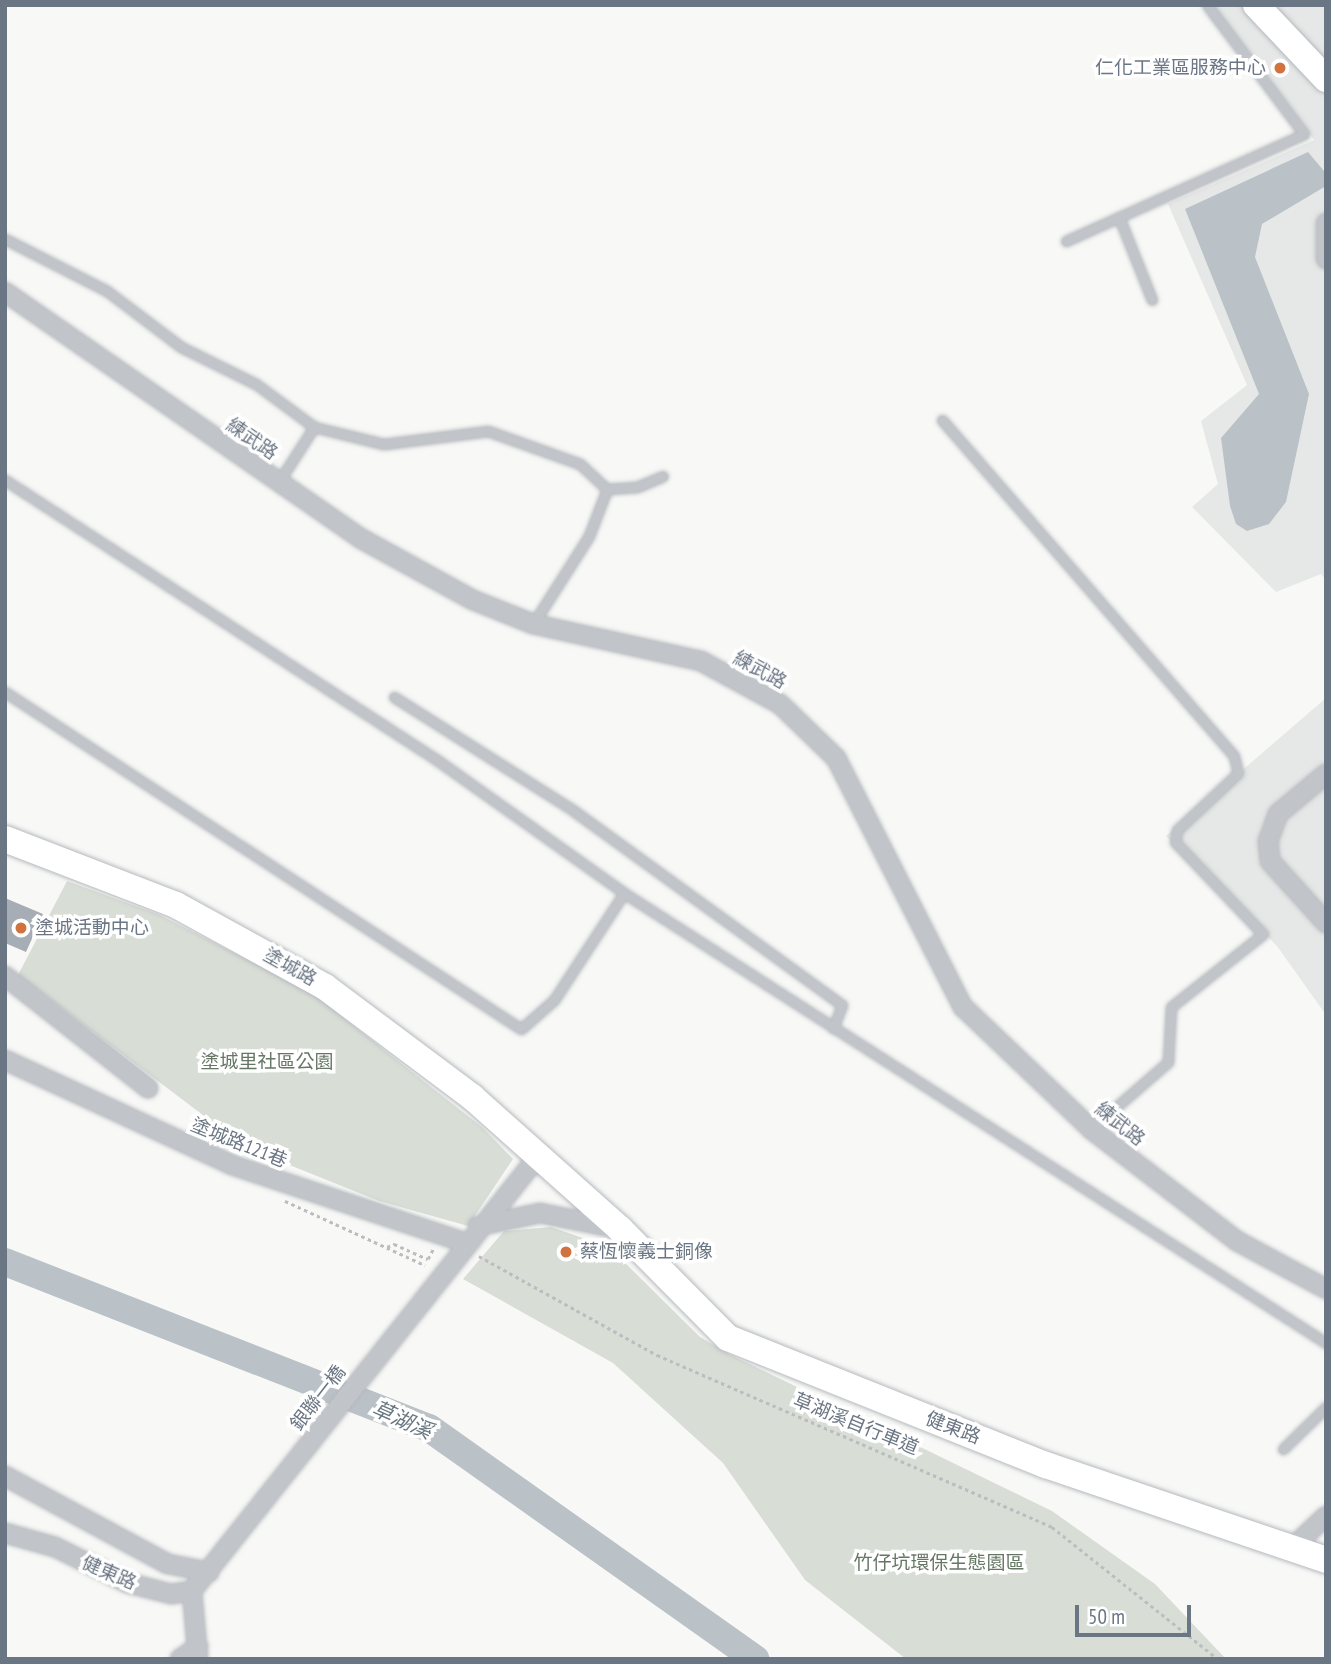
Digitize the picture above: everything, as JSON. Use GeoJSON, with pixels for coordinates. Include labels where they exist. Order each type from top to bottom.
{"type":"FeatureCollection","features":[{"type":"Feature","properties":{"kind":"street"},"geometry":{"type":"LineString","coordinates":[[1256,5],[1326,79]]}},
{"type":"Feature","properties":{"kind":"street"},"geometry":{"type":"LineString","coordinates":[[1326,223],[1326,259]]}},
{"type":"Feature","properties":{"kind":"street","name":"練武路"},"geometry":{"type":"LineString","coordinates":[[5,292],[360,538],[473,600],[533,624],[701,661],[780,704],[835,758],[896,867],[932,956],[963,1007],[1091,1129],[1237,1241],[1326,1289]]}},
{"type":"Feature","properties":{"kind":"street"},"geometry":{"type":"LineString","coordinates":[[1326,774],[1278,814],[1268,841],[1270,861],[1326,922]]}},
{"type":"Feature","properties":{"kind":"street","name":"塗城路"},"geometry":{"type":"LineString","coordinates":[[5,839],[176,905],[325,987],[538,1155]]}},
{"type":"Feature","properties":{"kind":"street"},"geometry":{"type":"LineString","coordinates":[[5,976],[148,1088]]}},
{"type":"Feature","properties":{"kind":"street","name":"塗城路121巷"},"geometry":{"type":"LineString","coordinates":[[5,1060],[232,1165],[463,1246]]}},
{"type":"Feature","properties":{"kind":"street"},"geometry":{"type":"LineString","coordinates":[[463,1246],[538,1155]]}},
{"type":"Feature","properties":{"kind":"street","name":"健東路"},"geometry":{"type":"LineString","coordinates":[[538,1155],[620,1229],[682,1298],[741,1345],[1169,1510],[1293,1547],[1326,1560]]}},
{"type":"Feature","properties":{"kind":"street"},"geometry":{"type":"LineString","coordinates":[[478,1226],[540,1213],[620,1229]]}},
{"type":"Feature","properties":{"kind":"street","name":"銀聯一橋"},"geometry":{"type":"LineString","coordinates":[[209,1572],[463,1246]]}},
{"type":"Feature","properties":{"kind":"street"},"geometry":{"type":"LineString","coordinates":[[5,1476],[168,1564],[209,1572]]}},
{"type":"Feature","properties":{"kind":"street"},"geometry":{"type":"LineString","coordinates":[[1293,1547],[1326,1516]]}},
{"type":"Feature","properties":{"kind":"street","name":"健東路"},"geometry":{"type":"LineString","coordinates":[[5,1533],[156,1592],[192,1591]]}},
{"type":"Feature","properties":{"kind":"street"},"geometry":{"type":"LineString","coordinates":[[180,1659],[198,1653],[192,1591],[209,1572]]}},
{"type":"Feature","properties":{"kind":"lane"},"geometry":{"type":"LineString","coordinates":[[1066,241],[1304,134],[1207,5]]}},
{"type":"Feature","properties":{"kind":"lane"},"geometry":{"type":"LineString","coordinates":[[1119,218],[1152,300]]}},
{"type":"Feature","properties":{"kind":"lane"},"geometry":{"type":"LineString","coordinates":[[5,239],[107,291],[181,347],[256,384],[314,427],[384,444],[488,431],[520,438],[580,464],[607,489],[637,487],[663,476]]}},
{"type":"Feature","properties":{"kind":"lane"},"geometry":{"type":"LineString","coordinates":[[943,420],[1234,756],[1238,772],[1177,830],[1175,842],[1263,934],[1171,1007],[1168,1062],[1091,1129]]}},
{"type":"Feature","properties":{"kind":"lane"},"geometry":{"type":"LineString","coordinates":[[278,483],[314,427]]}},
{"type":"Feature","properties":{"kind":"lane"},"geometry":{"type":"LineString","coordinates":[[5,480],[436,760],[624,893],[1326,1343]]}},
{"type":"Feature","properties":{"kind":"lane"},"geometry":{"type":"LineString","coordinates":[[533,624],[589,536],[607,489]]}},
{"type":"Feature","properties":{"kind":"lane"},"geometry":{"type":"LineString","coordinates":[[5,692],[521,1029],[554,1000],[624,893]]}},
{"type":"Feature","properties":{"kind":"lane"},"geometry":{"type":"LineString","coordinates":[[394,697],[573,811],[842,1005],[833,1028]]}},
{"type":"Feature","properties":{"kind":"lane"},"geometry":{"type":"LineString","coordinates":[[1283,1449],[1326,1407]]}},
{"type":"Feature","properties":{"kind":"path"},"geometry":{"type":"LineString","coordinates":[[387,1247],[394,1244],[428,1259],[437,1243]]}},
{"type":"Feature","properties":{"kind":"path","name":"草湖溪自行車道"},"geometry":{"type":"LineString","coordinates":[[463,1246],[657,1355],[1052,1527],[1218,1659]]}},
{"type":"Feature","properties":{"kind":"shaded area"},"geometry":{"type":"Polygon","coordinates":[[[1208,5],[1326,5],[1326,580],[1321,574],[1276,592],[1192,507],[1218,484],[1201,421],[1247,385],[1168,204],[1314,140],[1208,5]]]}},
{"type":"Feature","properties":{"kind":"shaded area"},"geometry":{"type":"Polygon","coordinates":[[[1308,152],[1324,171],[1326,186],[1262,224],[1255,257],[1309,394],[1286,502],[1269,524],[1247,531],[1236,524],[1230,506],[1221,438],[1259,394],[1185,209],[1308,152]]]}},
{"type":"Feature","properties":{"kind":"shaded area"},"geometry":{"type":"Polygon","coordinates":[[[1326,698],[1326,1015],[1277,946],[1166,836],[1326,698]]]}},
{"type":"Feature","properties":{"kind":"green space","name":"塗城里社區公園"},"geometry":{"type":"Polygon","coordinates":[[[67,881],[160,915],[312,993],[483,1128],[513,1159],[468,1226],[379,1201],[245,1147],[18,975],[67,881]]]}},
{"type":"Feature","properties":{"kind":"green space","name":"竹仔坑環保生態園區"},"geometry":{"type":"Polygon","coordinates":[[[551,1227],[609,1247],[700,1337],[731,1355],[1052,1511],[1155,1584],[1226,1659],[906,1659],[805,1580],[723,1463],[613,1363],[463,1279],[504,1231],[551,1227]]]}},
{"type":"Feature","properties":{"kind":"building","name":"塗城活動中心"},"geometry":{"type":"Polygon","coordinates":[[[5,898],[43,914],[26,952],[5,943],[5,898]]]}},
{"type":"Feature","properties":{"kind":"waterway","name":"草湖溪"},"geometry":{"type":"LineString","coordinates":[[5,1262],[429,1428],[755,1659]]}},
{"type":"Feature","properties":{"kind":"place","name":"仁化工業區服務中心"},"geometry":{"type":"Point","coordinates":[1280,68]}},
{"type":"Feature","properties":{"kind":"place","name":"塗城活動中心"},"geometry":{"type":"Point","coordinates":[21,928]}},
{"type":"Feature","properties":{"kind":"place","name":"蔡恆懷義士銅像"},"geometry":{"type":"Point","coordinates":[566,1252]}}]}
